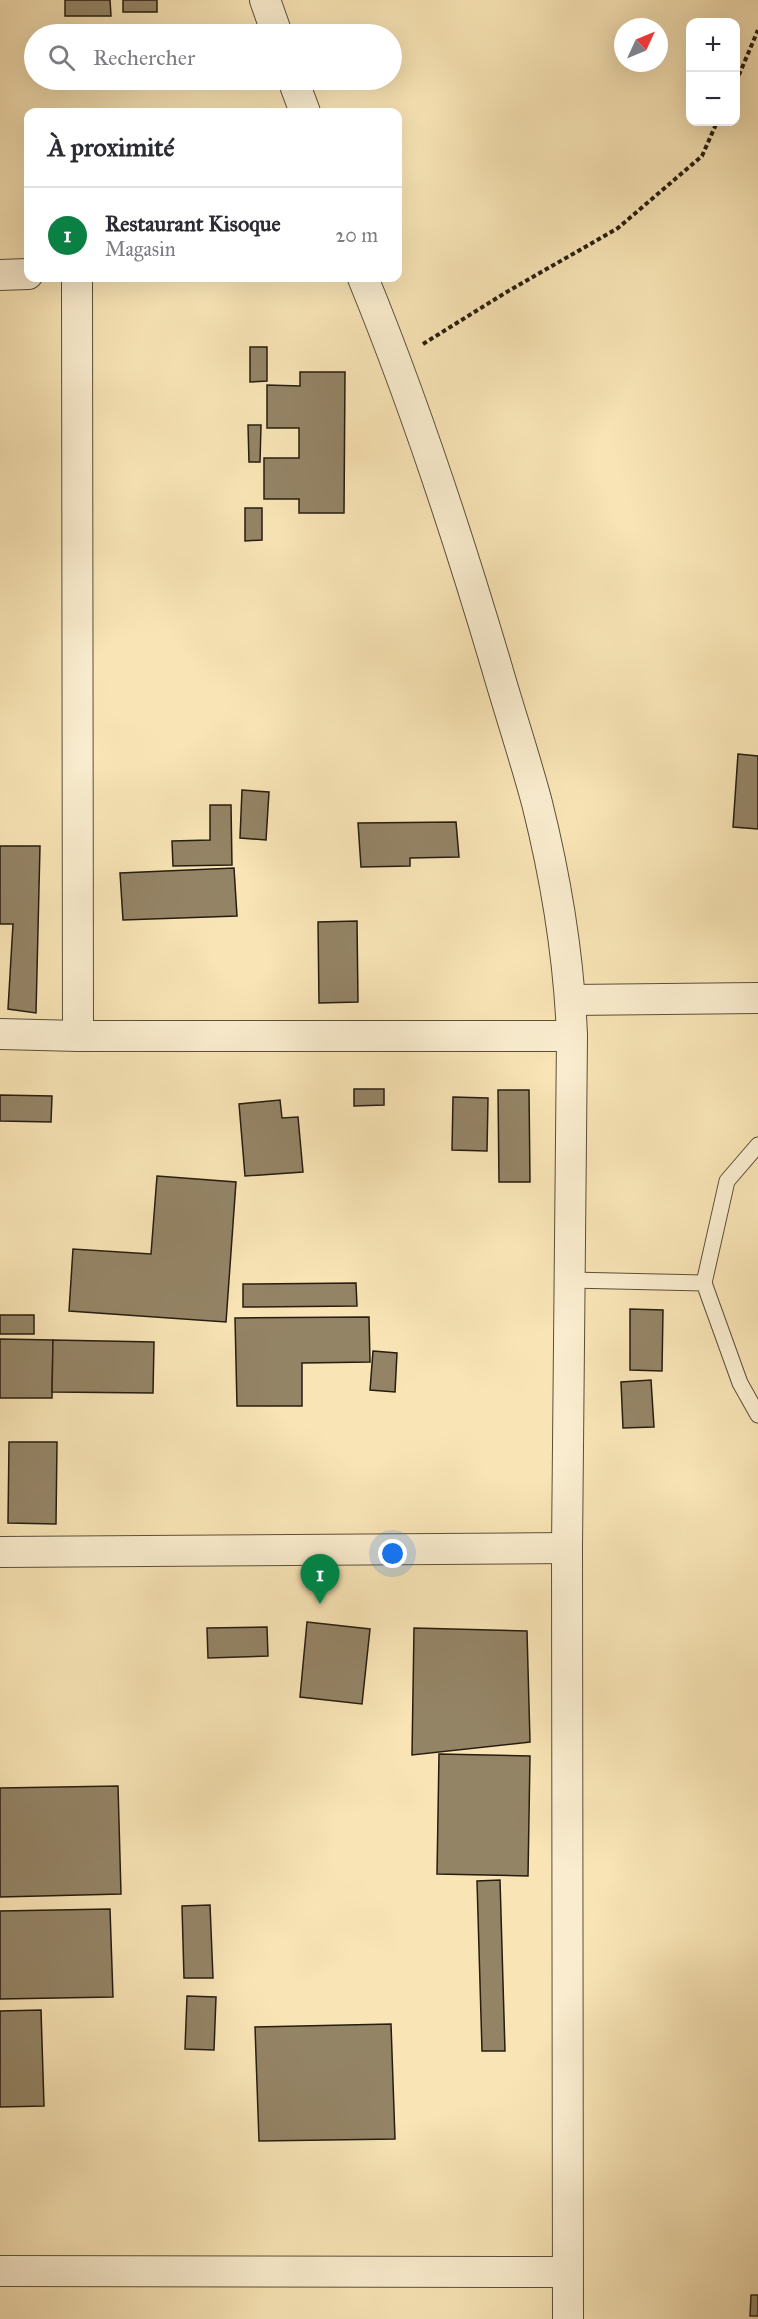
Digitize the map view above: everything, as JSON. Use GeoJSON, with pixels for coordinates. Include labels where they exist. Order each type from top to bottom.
{"type":"FeatureCollection","features":[{"type":"Feature","properties":{"kind":"street"},"geometry":{"type":"LineString","coordinates":[[265,0],[273,24]]}},
{"type":"Feature","properties":{"kind":"street"},"geometry":{"type":"LineString","coordinates":[[297,90],[304,108]]}},
{"type":"Feature","properties":{"kind":"street"},"geometry":{"type":"LineString","coordinates":[[0,275],[24,274]]}},
{"type":"Feature","properties":{"kind":"street"},"geometry":{"type":"LineString","coordinates":[[77,282],[78,1036]]}},
{"type":"Feature","properties":{"kind":"street"},"geometry":{"type":"LineString","coordinates":[[365,282],[397,361],[472,584],[537,801],[551,865],[571,1000],[567,1548],[568,2319]]}},
{"type":"Feature","properties":{"kind":"street"},"geometry":{"type":"LineString","coordinates":[[571,1000],[758,998]]}},
{"type":"Feature","properties":{"kind":"street"},"geometry":{"type":"LineString","coordinates":[[0,1034],[572,1036]]}},
{"type":"Feature","properties":{"kind":"street"},"geometry":{"type":"LineString","coordinates":[[0,1552],[567,1548]]}},
{"type":"Feature","properties":{"kind":"street"},"geometry":{"type":"LineString","coordinates":[[0,2271],[568,2272]]}},
{"type":"Feature","properties":{"kind":"lane"},"geometry":{"type":"LineString","coordinates":[[758,1145],[727,1181],[704,1283],[740,1383],[758,1415]]}},
{"type":"Feature","properties":{"kind":"lane"},"geometry":{"type":"LineString","coordinates":[[570,1280],[704,1283]]}},
{"type":"Feature","properties":{"kind":"path"},"geometry":{"type":"LineString","coordinates":[[739,72],[758,30]]}},
{"type":"Feature","properties":{"kind":"path"},"geometry":{"type":"LineString","coordinates":[[397,361],[505,293],[618,228],[702,156],[715,126]]}},
{"type":"Feature","properties":{"kind":"building"},"geometry":{"type":"Polygon","coordinates":[[[65,0],[110,0],[111,16],[65,16],[65,0]]]}},
{"type":"Feature","properties":{"kind":"building"},"geometry":{"type":"Polygon","coordinates":[[[123,0],[157,0],[157,12],[123,12],[123,0]]]}},
{"type":"Feature","properties":{"kind":"building"},"geometry":{"type":"Polygon","coordinates":[[[250,347],[267,347],[267,381],[250,382],[250,347]]]}},
{"type":"Feature","properties":{"kind":"building"},"geometry":{"type":"Polygon","coordinates":[[[300,372],[345,372],[344,513],[299,513],[299,499],[264,499],[264,458],[299,458],[299,428],[267,428],[267,385],[300,386],[300,372]]]}},
{"type":"Feature","properties":{"kind":"building"},"geometry":{"type":"Polygon","coordinates":[[[248,425],[261,425],[260,462],[249,462],[248,425]]]}},
{"type":"Feature","properties":{"kind":"building"},"geometry":{"type":"Polygon","coordinates":[[[245,508],[262,508],[262,540],[245,541],[245,508]]]}},
{"type":"Feature","properties":{"kind":"building"},"geometry":{"type":"Polygon","coordinates":[[[738,754],[758,756],[758,829],[733,827],[738,754]]]}},
{"type":"Feature","properties":{"kind":"building"},"geometry":{"type":"Polygon","coordinates":[[[242,790],[269,792],[266,840],[240,838],[242,790]]]}},
{"type":"Feature","properties":{"kind":"building"},"geometry":{"type":"Polygon","coordinates":[[[210,805],[231,805],[232,865],[173,866],[172,841],[210,840],[210,805]]]}},
{"type":"Feature","properties":{"kind":"building"},"geometry":{"type":"Polygon","coordinates":[[[456,822],[459,857],[410,858],[410,866],[361,867],[358,823],[456,822]]]}},
{"type":"Feature","properties":{"kind":"building"},"geometry":{"type":"Polygon","coordinates":[[[0,846],[40,846],[36,1013],[8,1009],[13,924],[0,924],[0,846]]]}},
{"type":"Feature","properties":{"kind":"building"},"geometry":{"type":"Polygon","coordinates":[[[234,868],[237,916],[123,920],[120,873],[234,868]]]}},
{"type":"Feature","properties":{"kind":"building"},"geometry":{"type":"Polygon","coordinates":[[[357,921],[358,1002],[319,1003],[318,922],[357,921]]]}},
{"type":"Feature","properties":{"kind":"building"},"geometry":{"type":"Polygon","coordinates":[[[354,1089],[384,1089],[384,1105],[354,1106],[354,1089]]]}},
{"type":"Feature","properties":{"kind":"building"},"geometry":{"type":"Polygon","coordinates":[[[498,1090],[529,1090],[530,1182],[499,1182],[498,1090]]]}},
{"type":"Feature","properties":{"kind":"building"},"geometry":{"type":"Polygon","coordinates":[[[0,1095],[52,1096],[51,1122],[0,1121],[0,1095]]]}},
{"type":"Feature","properties":{"kind":"building"},"geometry":{"type":"Polygon","coordinates":[[[453,1097],[488,1098],[487,1151],[452,1150],[453,1097]]]}},
{"type":"Feature","properties":{"kind":"building"},"geometry":{"type":"Polygon","coordinates":[[[280,1100],[282,1118],[298,1117],[303,1172],[245,1176],[239,1104],[280,1100]]]}},
{"type":"Feature","properties":{"kind":"building"},"geometry":{"type":"Polygon","coordinates":[[[157,1176],[236,1182],[226,1322],[69,1311],[73,1249],[151,1254],[157,1176]]]}},
{"type":"Feature","properties":{"kind":"building"},"geometry":{"type":"Polygon","coordinates":[[[356,1283],[357,1306],[243,1307],[243,1284],[356,1283]]]}},
{"type":"Feature","properties":{"kind":"building"},"geometry":{"type":"Polygon","coordinates":[[[630,1309],[663,1310],[662,1371],[630,1370],[630,1309]]]}},
{"type":"Feature","properties":{"kind":"building"},"geometry":{"type":"Polygon","coordinates":[[[0,1315],[34,1315],[34,1334],[0,1334],[0,1315]]]}},
{"type":"Feature","properties":{"kind":"building"},"geometry":{"type":"Polygon","coordinates":[[[369,1317],[370,1362],[302,1363],[302,1406],[237,1406],[235,1318],[369,1317]]]}},
{"type":"Feature","properties":{"kind":"building"},"geometry":{"type":"Polygon","coordinates":[[[0,1339],[53,1340],[52,1398],[0,1398],[0,1339]]]}},
{"type":"Feature","properties":{"kind":"building"},"geometry":{"type":"Polygon","coordinates":[[[53,1340],[154,1342],[153,1393],[52,1392],[53,1340]]]}},
{"type":"Feature","properties":{"kind":"building"},"geometry":{"type":"Polygon","coordinates":[[[373,1351],[397,1353],[395,1392],[370,1390],[373,1351]]]}},
{"type":"Feature","properties":{"kind":"building"},"geometry":{"type":"Polygon","coordinates":[[[651,1380],[654,1427],[623,1428],[621,1382],[651,1380]]]}},
{"type":"Feature","properties":{"kind":"building"},"geometry":{"type":"Polygon","coordinates":[[[9,1442],[57,1442],[56,1524],[8,1523],[9,1442]]]}},
{"type":"Feature","properties":{"kind":"building"},"geometry":{"type":"Polygon","coordinates":[[[307,1622],[370,1629],[362,1704],[300,1697],[307,1622]]]}},
{"type":"Feature","properties":{"kind":"building"},"geometry":{"type":"Polygon","coordinates":[[[267,1627],[268,1656],[208,1658],[207,1628],[267,1627]]]}},
{"type":"Feature","properties":{"kind":"building"},"geometry":{"type":"Polygon","coordinates":[[[414,1628],[527,1631],[530,1742],[412,1755],[414,1628]]]}},
{"type":"Feature","properties":{"kind":"building"},"geometry":{"type":"Polygon","coordinates":[[[439,1754],[530,1756],[528,1876],[437,1874],[439,1754]]]}},
{"type":"Feature","properties":{"kind":"building"},"geometry":{"type":"Polygon","coordinates":[[[118,1786],[121,1894],[0,1897],[0,1788],[118,1786]]]}},
{"type":"Feature","properties":{"kind":"building"},"geometry":{"type":"Polygon","coordinates":[[[500,1880],[505,2051],[482,2051],[477,1881],[500,1880]]]}},
{"type":"Feature","properties":{"kind":"building"},"geometry":{"type":"Polygon","coordinates":[[[210,1905],[213,1978],[184,1978],[182,1906],[210,1905]]]}},
{"type":"Feature","properties":{"kind":"building"},"geometry":{"type":"Polygon","coordinates":[[[110,1909],[113,1997],[0,1999],[0,1911],[110,1909]]]}},
{"type":"Feature","properties":{"kind":"building"},"geometry":{"type":"Polygon","coordinates":[[[187,1996],[216,1997],[214,2050],[185,2049],[187,1996]]]}},
{"type":"Feature","properties":{"kind":"building"},"geometry":{"type":"Polygon","coordinates":[[[41,2010],[44,2106],[0,2107],[0,2011],[41,2010]]]}},
{"type":"Feature","properties":{"kind":"building"},"geometry":{"type":"Polygon","coordinates":[[[391,2024],[395,2139],[259,2141],[255,2027],[391,2024]]]}},
{"type":"Feature","properties":{"kind":"building"},"geometry":{"type":"Polygon","coordinates":[[[751,2295],[758,2295],[758,2316],[750,2316],[751,2295]]]}},
{"type":"Feature","properties":{"kind":"place","name":"Restaurant Kisoque"},"geometry":{"type":"Point","coordinates":[320,1604]}}]}
